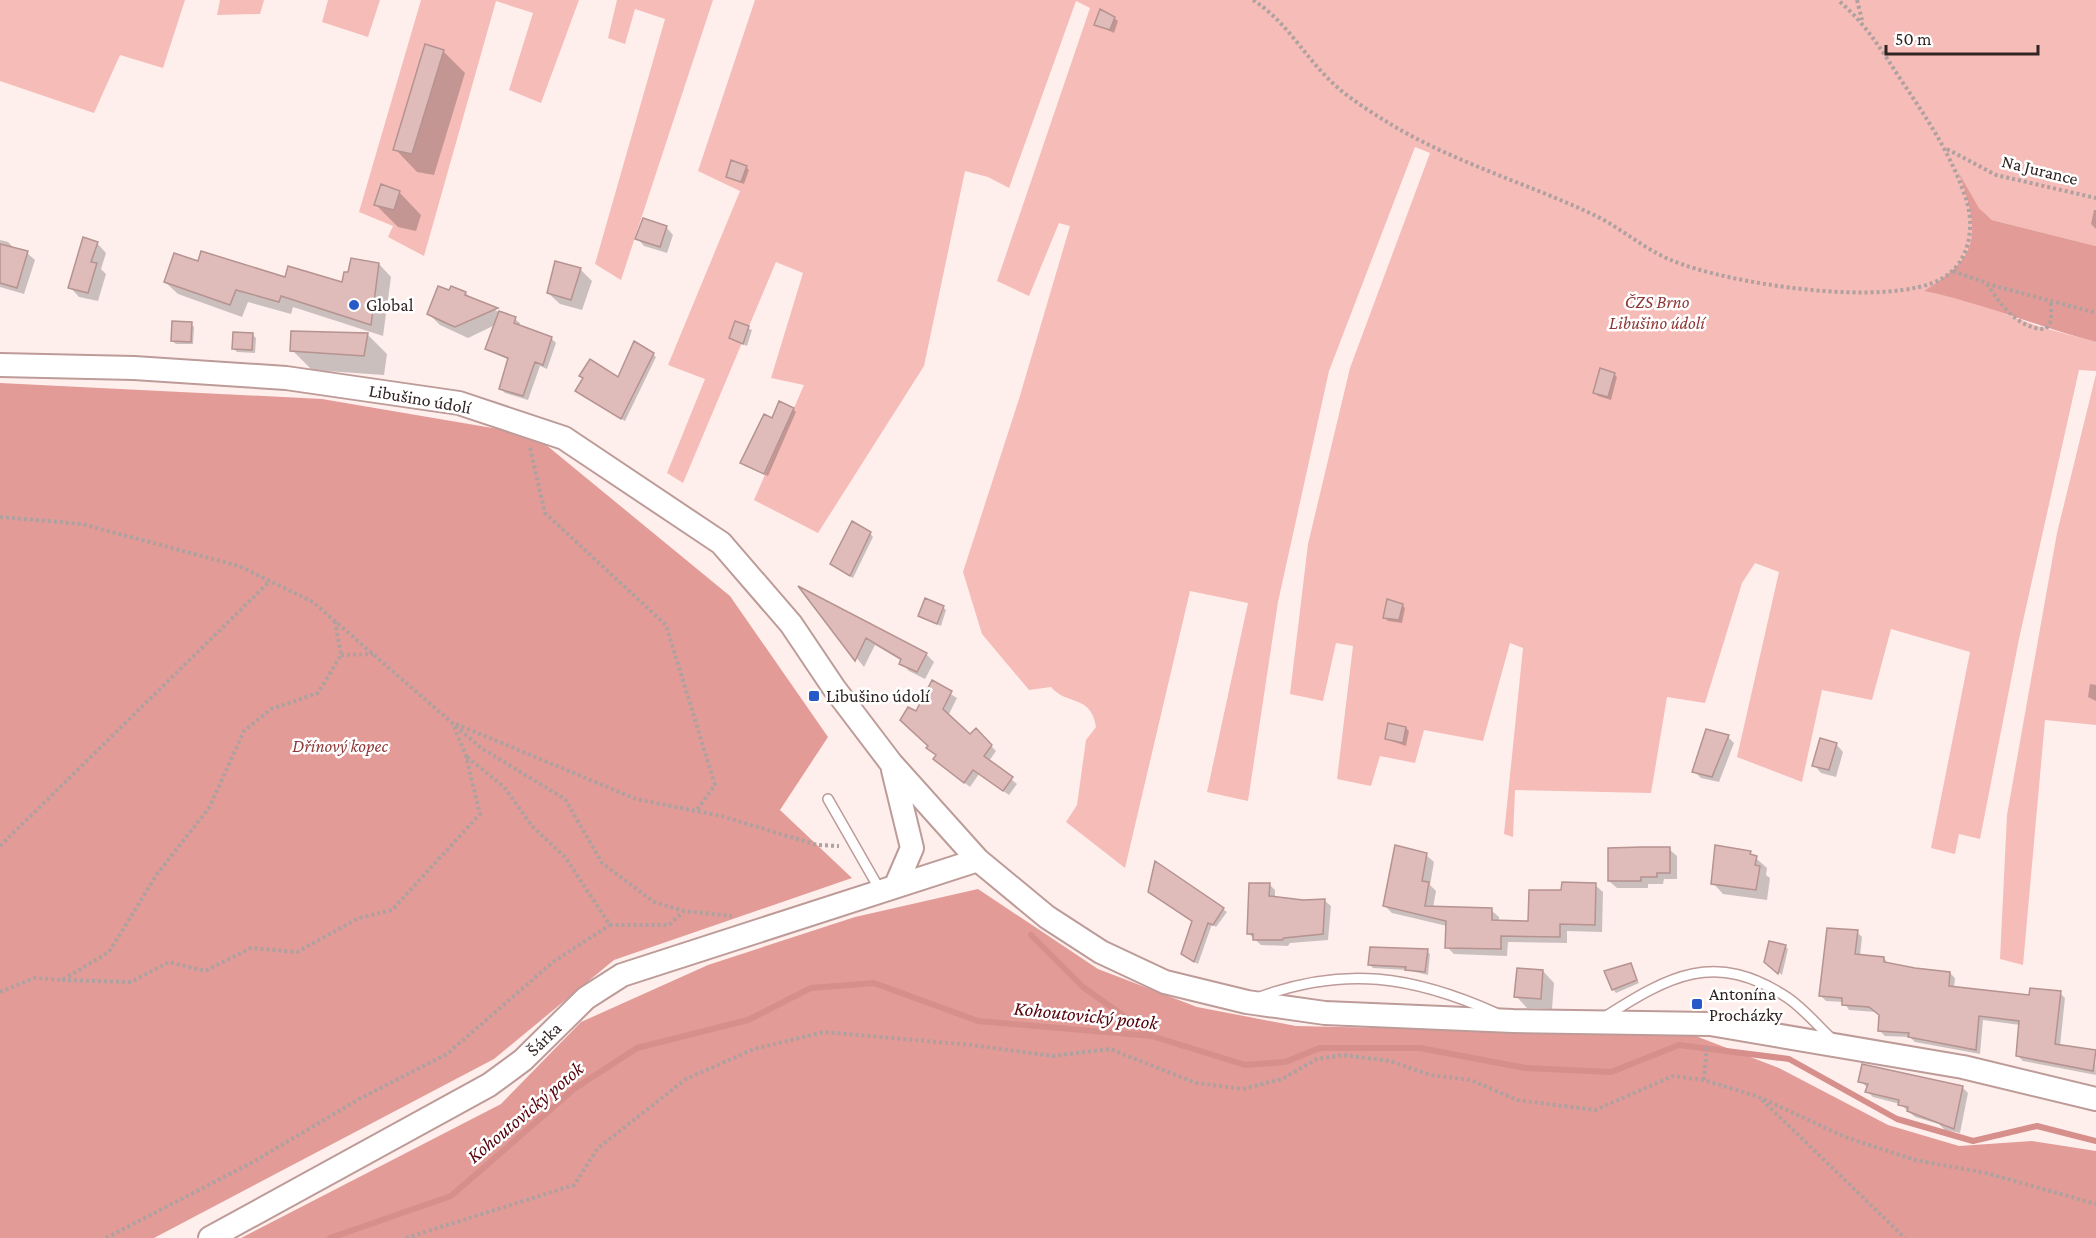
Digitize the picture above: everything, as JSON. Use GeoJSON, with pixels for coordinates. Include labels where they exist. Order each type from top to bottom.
{"type":"FeatureCollection","features":[{"type":"Feature","properties":{"kind":"street","name":"Libušino údolí"},"geometry":{"type":"LineString","coordinates":[[0,365],[134,368],[286,378],[459,403],[564,438],[721,543],[791,624],[834,688],[891,762],[978,860]]}},
{"type":"Feature","properties":{"kind":"street"},"geometry":{"type":"LineString","coordinates":[[888,888],[912,848],[891,762]]}},
{"type":"Feature","properties":{"kind":"street"},"geometry":{"type":"LineString","coordinates":[[978,860],[1047,917],[1117,960],[1165,982],[1247,1002],[1325,1013],[1513,1021],[1710,1024],[1963,1067],[2096,1099]]}},
{"type":"Feature","properties":{"kind":"street","name":"Šárka"},"geometry":{"type":"LineString","coordinates":[[210,1238],[489,1085],[523,1060],[586,998],[622,975],[978,860]]}},
{"type":"Feature","properties":{"kind":"lane"},"geometry":{"type":"LineString","coordinates":[[828,799],[855,846],[888,888]]}},
{"type":"Feature","properties":{"kind":"lane"},"geometry":{"type":"LineString","coordinates":[[1598,1021],[1644,992],[1694,971],[1743,974],[1788,999],[1838,1044]]}},
{"type":"Feature","properties":{"kind":"lane"},"geometry":{"type":"LineString","coordinates":[[1247,1002],[1288,986],[1331,978],[1407,981],[1460,997],[1513,1021]]}},
{"type":"Feature","properties":{"kind":"path"},"geometry":{"type":"LineString","coordinates":[[1253,0],[1273,13],[1337,87],[1392,125],[1435,147],[1591,213],[1673,261],[1742,279],[1836,292],[1889,292],[1942,279],[1953,271],[1965,253],[1972,231],[1970,211],[1946,149],[1862,21],[1838,0]]}},
{"type":"Feature","properties":{"kind":"path"},"geometry":{"type":"LineString","coordinates":[[1857,0],[1862,21]]}},
{"type":"Feature","properties":{"kind":"path","name":"Na Jurance"},"geometry":{"type":"LineString","coordinates":[[1946,149],[1996,174],[2096,198]]}},
{"type":"Feature","properties":{"kind":"path"},"geometry":{"type":"LineString","coordinates":[[1953,271],[1986,283],[2096,313]]}},
{"type":"Feature","properties":{"kind":"path"},"geometry":{"type":"LineString","coordinates":[[1986,283],[2015,318],[2034,329],[2046,329],[2051,321],[2051,302]]}},
{"type":"Feature","properties":{"kind":"path"},"geometry":{"type":"LineString","coordinates":[[525,425],[546,513],[666,625],[715,785],[696,811]]}},
{"type":"Feature","properties":{"kind":"path"},"geometry":{"type":"LineString","coordinates":[[0,517],[82,524],[238,566],[313,602],[481,748],[565,800],[602,863],[654,902],[684,911],[742,918],[767,927]]}},
{"type":"Feature","properties":{"kind":"path"},"geometry":{"type":"LineString","coordinates":[[0,846],[270,581]]}},
{"type":"Feature","properties":{"kind":"path"},"geometry":{"type":"LineString","coordinates":[[62,980],[109,952],[157,874],[209,808],[244,731],[271,709],[318,693],[342,655],[335,621]]}},
{"type":"Feature","properties":{"kind":"path"},"geometry":{"type":"LineString","coordinates":[[342,655],[373,654]]}},
{"type":"Feature","properties":{"kind":"path"},"geometry":{"type":"LineString","coordinates":[[453,723],[636,799],[696,811],[818,845],[855,846]]}},
{"type":"Feature","properties":{"kind":"path"},"geometry":{"type":"LineString","coordinates":[[0,992],[34,978],[131,982],[169,962],[205,970],[251,948],[297,952],[360,918],[392,909],[480,814],[466,756],[453,723]]}},
{"type":"Feature","properties":{"kind":"path"},"geometry":{"type":"LineString","coordinates":[[466,756],[504,787],[532,826],[565,857],[610,925]]}},
{"type":"Feature","properties":{"kind":"path"},"geometry":{"type":"LineString","coordinates":[[106,1238],[253,1162],[361,1098],[447,1054],[553,962],[610,925],[669,926],[684,911]]}},
{"type":"Feature","properties":{"kind":"path"},"geometry":{"type":"LineString","coordinates":[[406,1238],[574,1185],[598,1148],[686,1079],[754,1049],[824,1032],[971,1045],[1053,1056],[1110,1049],[1196,1083],[1243,1089],[1282,1078],[1317,1059],[1343,1055],[1390,1061],[1430,1075],[1470,1080],[1517,1100],[1595,1110],[1673,1076],[1704,1080],[1759,1097],[1845,1137],[1916,1160],[1986,1173],[2096,1204]]}},
{"type":"Feature","properties":{"kind":"path"},"geometry":{"type":"LineString","coordinates":[[1704,1080],[1707,1040]]}},
{"type":"Feature","properties":{"kind":"path"},"geometry":{"type":"LineString","coordinates":[[1759,1097],[1905,1238]]}},
{"type":"Feature","properties":{"kind":"green space"},"geometry":{"type":"Polygon","coordinates":[[[0,0],[185,0],[163,68],[120,55],[94,113],[0,81],[0,0]]]}},
{"type":"Feature","properties":{"kind":"green space"},"geometry":{"type":"Polygon","coordinates":[[[220,0],[264,0],[260,14],[217,15],[220,0]]]}},
{"type":"Feature","properties":{"kind":"green space"},"geometry":{"type":"Polygon","coordinates":[[[328,0],[380,0],[368,37],[322,22],[328,0]]]}},
{"type":"Feature","properties":{"kind":"green space"},"geometry":{"type":"Polygon","coordinates":[[[421,0],[579,0],[541,103],[509,90],[533,13],[496,1],[424,256],[388,237],[393,226],[359,212],[421,0]]]}},
{"type":"Feature","properties":{"kind":"green space"},"geometry":{"type":"Polygon","coordinates":[[[617,0],[713,0],[621,280],[595,264],[665,19],[635,9],[625,44],[608,38],[617,0]]]}},
{"type":"Feature","properties":{"kind":"green space","name":"ČZS Brno Libušino údolí"},"geometry":{"type":"Polygon","coordinates":[[[755,0],[2096,0],[2096,246],[1992,220],[1979,208],[1961,177],[1973,213],[1972,239],[1962,259],[1954,268],[1925,291],[1968,300],[2037,326],[2096,342],[2096,371],[2079,370],[2019,639],[1980,839],[1959,834],[1955,854],[1931,848],[1970,652],[1891,629],[1872,700],[1822,690],[1802,782],[1737,757],[1779,572],[1755,563],[1742,583],[1705,703],[1667,697],[1651,793],[1515,790],[1513,837],[1504,834],[1523,648],[1510,643],[1483,741],[1424,730],[1415,763],[1380,756],[1371,786],[1337,779],[1353,646],[1336,643],[1323,701],[1290,694],[1308,544],[1350,368],[1430,153],[1415,147],[1329,371],[1278,602],[1248,801],[1207,792],[1248,603],[1190,591],[1125,868],[1066,822],[1077,805],[1086,740],[1096,727],[1093,717],[1084,705],[1064,697],[1051,687],[1029,690],[982,634],[963,572],[1019,399],[1070,226],[1059,223],[1029,296],[997,281],[1090,8],[1076,1],[1009,188],[988,177],[965,171],[924,366],[818,533],[754,500],[804,385],[771,378],[803,273],[776,262],[683,483],[667,473],[705,379],[668,365],[740,191],[698,171],[755,0]]]}},
{"type":"Feature","properties":{"kind":"green space"},"geometry":{"type":"Polygon","coordinates":[[[1959,173],[1979,208],[1992,220],[2096,246],[2096,342],[1968,302],[1924,291],[1956,266],[1966,254],[1971,241],[1970,212],[1959,173]]]}},
{"type":"Feature","properties":{"kind":"green space"},"geometry":{"type":"Polygon","coordinates":[[[2096,374],[2096,725],[2045,720],[2023,965],[2000,959],[2007,815],[2057,533],[2096,374]]]}},
{"type":"Feature","properties":{"kind":"green space","name":"Dřínový kopec"},"geometry":{"type":"Polygon","coordinates":[[[0,383],[322,399],[534,435],[730,596],[828,737],[780,810],[852,878],[614,960],[494,1059],[154,1238],[0,1238],[0,383]]]}},
{"type":"Feature","properties":{"kind":"green space"},"geometry":{"type":"Polygon","coordinates":[[[978,889],[1098,969],[1197,1007],[1296,1026],[1693,1035],[1779,1068],[1888,1125],[1959,1146],[2032,1141],[2096,1151],[2096,1238],[241,1238],[501,1104],[581,1022],[708,965],[855,917],[978,889]]]}},
{"type":"Feature","properties":{"kind":"building"},"geometry":{"type":"Polygon","coordinates":[[[1100,9],[1115,17],[1110,30],[1094,25],[1100,9]]]}},
{"type":"Feature","properties":{"kind":"building"},"geometry":{"type":"Polygon","coordinates":[[[425,44],[444,50],[412,154],[393,150],[425,44]]]}},
{"type":"Feature","properties":{"kind":"building"},"geometry":{"type":"Polygon","coordinates":[[[731,160],[747,166],[741,182],[726,177],[731,160]]]}},
{"type":"Feature","properties":{"kind":"building"},"geometry":{"type":"Polygon","coordinates":[[[381,184],[400,191],[394,210],[374,205],[381,184]]]}},
{"type":"Feature","properties":{"kind":"building"},"geometry":{"type":"Polygon","coordinates":[[[643,218],[667,226],[660,247],[635,239],[643,218]]]}},
{"type":"Feature","properties":{"kind":"building"},"geometry":{"type":"Polygon","coordinates":[[[83,237],[98,242],[91,262],[97,263],[88,293],[68,288],[83,237]]]}},
{"type":"Feature","properties":{"kind":"building"},"geometry":{"type":"Polygon","coordinates":[[[0,244],[28,251],[17,288],[0,283],[0,244]]]}},
{"type":"Feature","properties":{"kind":"building"},"geometry":{"type":"Polygon","coordinates":[[[201,251],[285,277],[288,266],[342,282],[344,272],[348,272],[351,258],[379,263],[371,325],[281,296],[279,302],[236,290],[230,305],[164,282],[174,253],[198,261],[201,251]]]}},
{"type":"Feature","properties":{"kind":"building"},"geometry":{"type":"Polygon","coordinates":[[[555,261],[581,268],[571,300],[547,293],[555,261]]]}},
{"type":"Feature","properties":{"kind":"building"},"geometry":{"type":"Polygon","coordinates":[[[438,286],[449,290],[451,286],[466,292],[465,295],[498,308],[455,327],[427,314],[438,286]]]}},
{"type":"Feature","properties":{"kind":"building"},"geometry":{"type":"Polygon","coordinates":[[[499,311],[516,317],[514,323],[552,337],[543,365],[535,362],[523,396],[499,389],[508,358],[485,349],[499,311]]]}},
{"type":"Feature","properties":{"kind":"building"},"geometry":{"type":"Polygon","coordinates":[[[172,321],[192,322],[191,342],[171,341],[172,321]]]}},
{"type":"Feature","properties":{"kind":"building"},"geometry":{"type":"Polygon","coordinates":[[[735,321],[749,326],[743,344],[729,338],[735,321]]]}},
{"type":"Feature","properties":{"kind":"building"},"geometry":{"type":"Polygon","coordinates":[[[291,331],[368,333],[364,356],[290,351],[291,331]]]}},
{"type":"Feature","properties":{"kind":"building"},"geometry":{"type":"Polygon","coordinates":[[[233,332],[253,333],[252,350],[232,349],[233,332]]]}},
{"type":"Feature","properties":{"kind":"building"},"geometry":{"type":"Polygon","coordinates":[[[634,341],[654,353],[621,419],[575,391],[583,378],[579,376],[590,359],[618,377],[634,341]]]}},
{"type":"Feature","properties":{"kind":"building"},"geometry":{"type":"Polygon","coordinates":[[[1600,368],[1615,373],[1608,397],[1593,393],[1600,368]]]}},
{"type":"Feature","properties":{"kind":"building"},"geometry":{"type":"Polygon","coordinates":[[[779,401],[794,408],[764,474],[740,463],[764,414],[772,418],[779,401]]]}},
{"type":"Feature","properties":{"kind":"building"},"geometry":{"type":"Polygon","coordinates":[[[852,521],[871,532],[850,576],[830,564],[852,521]]]}},
{"type":"Feature","properties":{"kind":"building"},"geometry":{"type":"Polygon","coordinates":[[[798,586],[927,653],[917,672],[899,664],[901,659],[866,638],[855,661],[798,586]]]}},
{"type":"Feature","properties":{"kind":"building"},"geometry":{"type":"Polygon","coordinates":[[[925,598],[944,606],[937,624],[918,616],[925,598]]]}},
{"type":"Feature","properties":{"kind":"building"},"geometry":{"type":"Polygon","coordinates":[[[1387,599],[1403,604],[1399,620],[1383,618],[1387,599]]]}},
{"type":"Feature","properties":{"kind":"building"},"geometry":{"type":"Polygon","coordinates":[[[932,680],[952,691],[943,709],[970,734],[976,728],[992,745],[984,756],[1013,777],[1003,791],[973,770],[964,783],[933,759],[936,755],[926,748],[928,746],[900,720],[908,707],[916,711],[932,680]]]}},
{"type":"Feature","properties":{"kind":"building"},"geometry":{"type":"Polygon","coordinates":[[[1388,723],[1406,727],[1403,743],[1385,739],[1388,723]]]}},
{"type":"Feature","properties":{"kind":"building"},"geometry":{"type":"Polygon","coordinates":[[[1706,729],[1729,735],[1712,777],[1692,772],[1706,729]]]}},
{"type":"Feature","properties":{"kind":"building"},"geometry":{"type":"Polygon","coordinates":[[[1820,738],[1837,743],[1829,770],[1812,766],[1820,738]]]}},
{"type":"Feature","properties":{"kind":"building"},"geometry":{"type":"Polygon","coordinates":[[[1395,845],[1427,853],[1422,881],[1429,882],[1425,906],[1492,908],[1492,920],[1528,921],[1529,890],[1561,890],[1562,882],[1596,883],[1595,925],[1560,924],[1560,937],[1501,936],[1501,949],[1445,948],[1446,921],[1383,906],[1395,845]]]}},
{"type":"Feature","properties":{"kind":"building"},"geometry":{"type":"Polygon","coordinates":[[[1715,845],[1751,851],[1750,854],[1757,856],[1755,865],[1760,866],[1756,890],[1711,884],[1715,845]]]}},
{"type":"Feature","properties":{"kind":"building"},"geometry":{"type":"Polygon","coordinates":[[[1670,847],[1670,873],[1657,873],[1657,877],[1641,877],[1641,881],[1608,881],[1608,848],[1670,847]]]}},
{"type":"Feature","properties":{"kind":"building"},"geometry":{"type":"Polygon","coordinates":[[[1155,861],[1224,908],[1213,925],[1208,923],[1194,962],[1181,954],[1192,921],[1148,892],[1155,861]]]}},
{"type":"Feature","properties":{"kind":"building"},"geometry":{"type":"Polygon","coordinates":[[[1249,883],[1270,883],[1269,896],[1303,900],[1325,899],[1323,934],[1282,940],[1253,940],[1253,934],[1247,934],[1249,883]]]}},
{"type":"Feature","properties":{"kind":"building"},"geometry":{"type":"Polygon","coordinates":[[[1827,928],[1858,930],[1855,954],[1884,957],[1884,962],[1915,968],[1950,972],[1949,986],[2029,995],[2030,988],[2061,991],[2055,1044],[2096,1050],[2093,1071],[2016,1056],[2019,1021],[1979,1016],[1976,1050],[1908,1037],[1909,1033],[1878,1031],[1879,1015],[1869,1007],[1842,1005],[1842,998],[1819,996],[1827,928]]]}},
{"type":"Feature","properties":{"kind":"building"},"geometry":{"type":"Polygon","coordinates":[[[1769,941],[1786,945],[1778,974],[1764,962],[1769,941]]]}},
{"type":"Feature","properties":{"kind":"building"},"geometry":{"type":"Polygon","coordinates":[[[1370,947],[1428,949],[1425,972],[1405,970],[1406,967],[1368,965],[1370,947]]]}},
{"type":"Feature","properties":{"kind":"building"},"geometry":{"type":"Polygon","coordinates":[[[1631,963],[1637,980],[1612,990],[1604,971],[1631,963]]]}},
{"type":"Feature","properties":{"kind":"building"},"geometry":{"type":"Polygon","coordinates":[[[1517,968],[1543,970],[1541,999],[1514,997],[1517,968]]]}},
{"type":"Feature","properties":{"kind":"building"},"geometry":{"type":"Polygon","coordinates":[[[1862,1064],[1963,1086],[1954,1129],[1907,1111],[1908,1107],[1898,1105],[1899,1100],[1865,1092],[1868,1084],[1858,1082],[1862,1064]]]}},
{"type":"Feature","properties":{"kind":"waterway"},"geometry":{"type":"LineString","coordinates":[[1031,935],[1083,987],[1152,1036]]}},
{"type":"Feature","properties":{"kind":"waterway","name":"Kohoutovický potok"},"geometry":{"type":"LineString","coordinates":[[330,1238],[451,1196],[574,1089],[637,1048],[748,1020],[811,988],[874,983],[978,1021],[1152,1036],[1245,1065],[1285,1062],[1320,1048],[1420,1048],[1525,1068],[1611,1072],[1679,1045],[1789,1059],[1897,1119],[1973,1141],[2037,1126],[2096,1141]]}},
{"type":"Feature","properties":{"kind":"place","name":"Global"},"geometry":{"type":"Point","coordinates":[354,305]}},
{"type":"Feature","properties":{"kind":"place","name":"Libušino údolí"},"geometry":{"type":"Point","coordinates":[814,696]}},
{"type":"Feature","properties":{"kind":"place","name":"Antonína Procházky"},"geometry":{"type":"Point","coordinates":[1697,1004]}}]}
